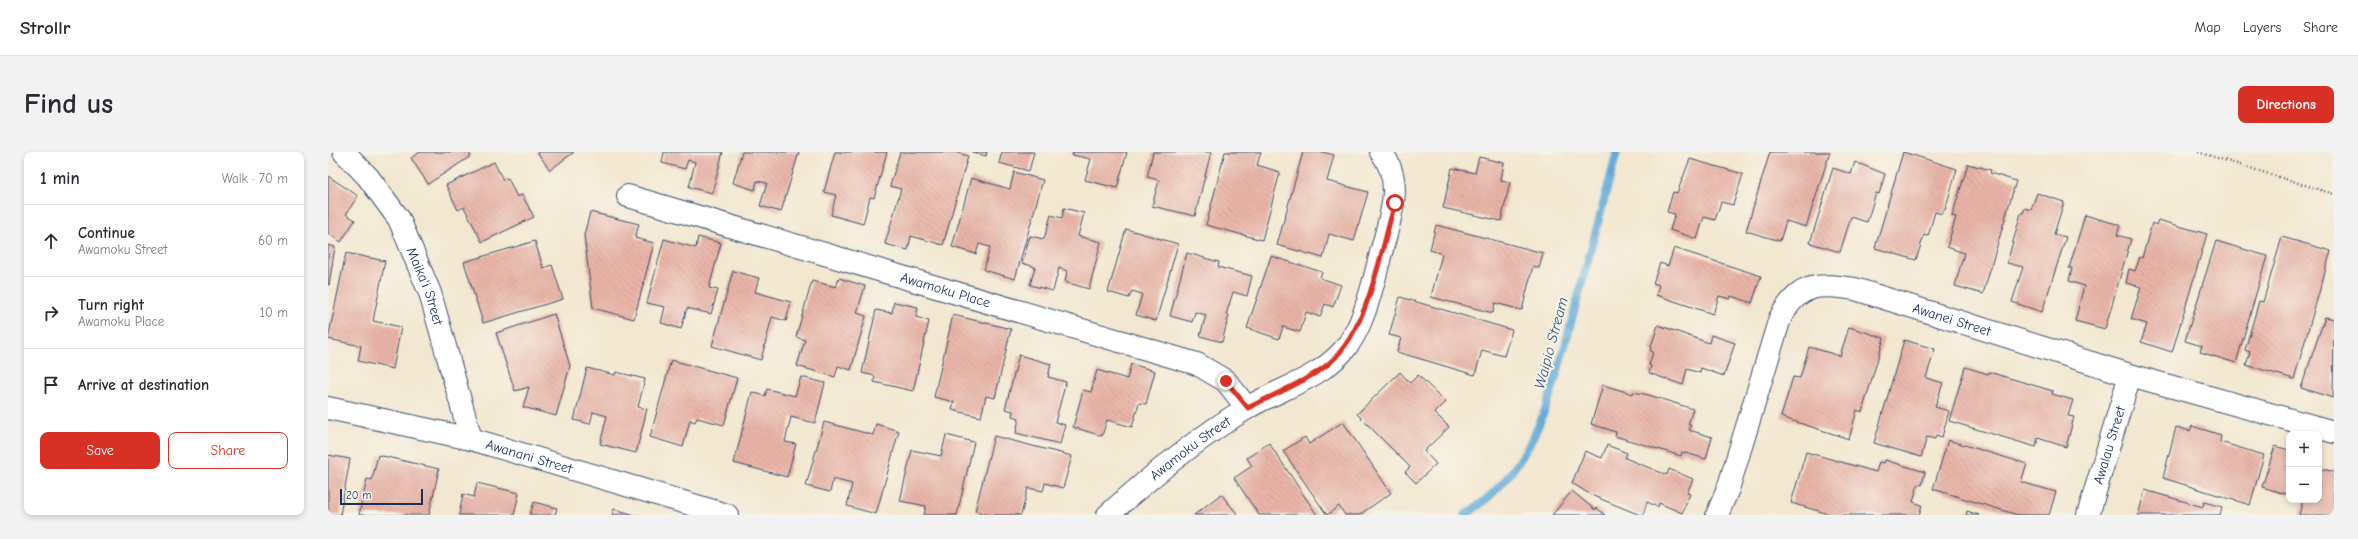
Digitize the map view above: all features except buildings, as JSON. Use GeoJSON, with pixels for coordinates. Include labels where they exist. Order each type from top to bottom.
{"type":"FeatureCollection","features":[{"type":"Feature","properties":{"kind":"street","name":"Maika'i Street"},"geometry":{"type":"LineString","coordinates":[[344,152],[368,177],[398,219],[430,293],[470,438]]}},
{"type":"Feature","properties":{"kind":"street","name":"Awamoku Street"},"geometry":{"type":"LineString","coordinates":[[1108,515],[1187,450],[1248,408],[1323,368],[1343,350],[1356,331],[1367,302],[1395,203],[1394,180],[1388,161],[1381,152]]}},
{"type":"Feature","properties":{"kind":"street","name":"Awamoku Place"},"geometry":{"type":"LineString","coordinates":[[628,196],[1198,364],[1226,381],[1248,408]]}},
{"type":"Feature","properties":{"kind":"street","name":"Awanei Street"},"geometry":{"type":"LineString","coordinates":[[1717,515],[1728,489],[1780,318],[1789,301],[1807,288],[1829,285],[1855,289],[2130,375],[2334,432]]}},
{"type":"Feature","properties":{"kind":"street","name":"Awalau Street"},"geometry":{"type":"LineString","coordinates":[[2088,515],[2130,375]]}},
{"type":"Feature","properties":{"kind":"street","name":"Awanani Street"},"geometry":{"type":"LineString","coordinates":[[328,408],[470,438],[727,515]]}},
{"type":"Feature","properties":{"kind":"path"},"geometry":{"type":"LineString","coordinates":[[2198,152],[2334,194]]}},
{"type":"Feature","properties":{"kind":"waterway","name":"Waipio Stream"},"geometry":{"type":"LineString","coordinates":[[1465,515],[1490,496],[1511,473],[1528,447],[1541,420],[1561,361],[1617,152]]}},
{"type":"Feature","properties":{"kind":"route"},"geometry":{"type":"LineString","coordinates":[[1226,381],[1248,408],[1323,368],[1343,350],[1356,331],[1367,302],[1395,203]]}}]}
